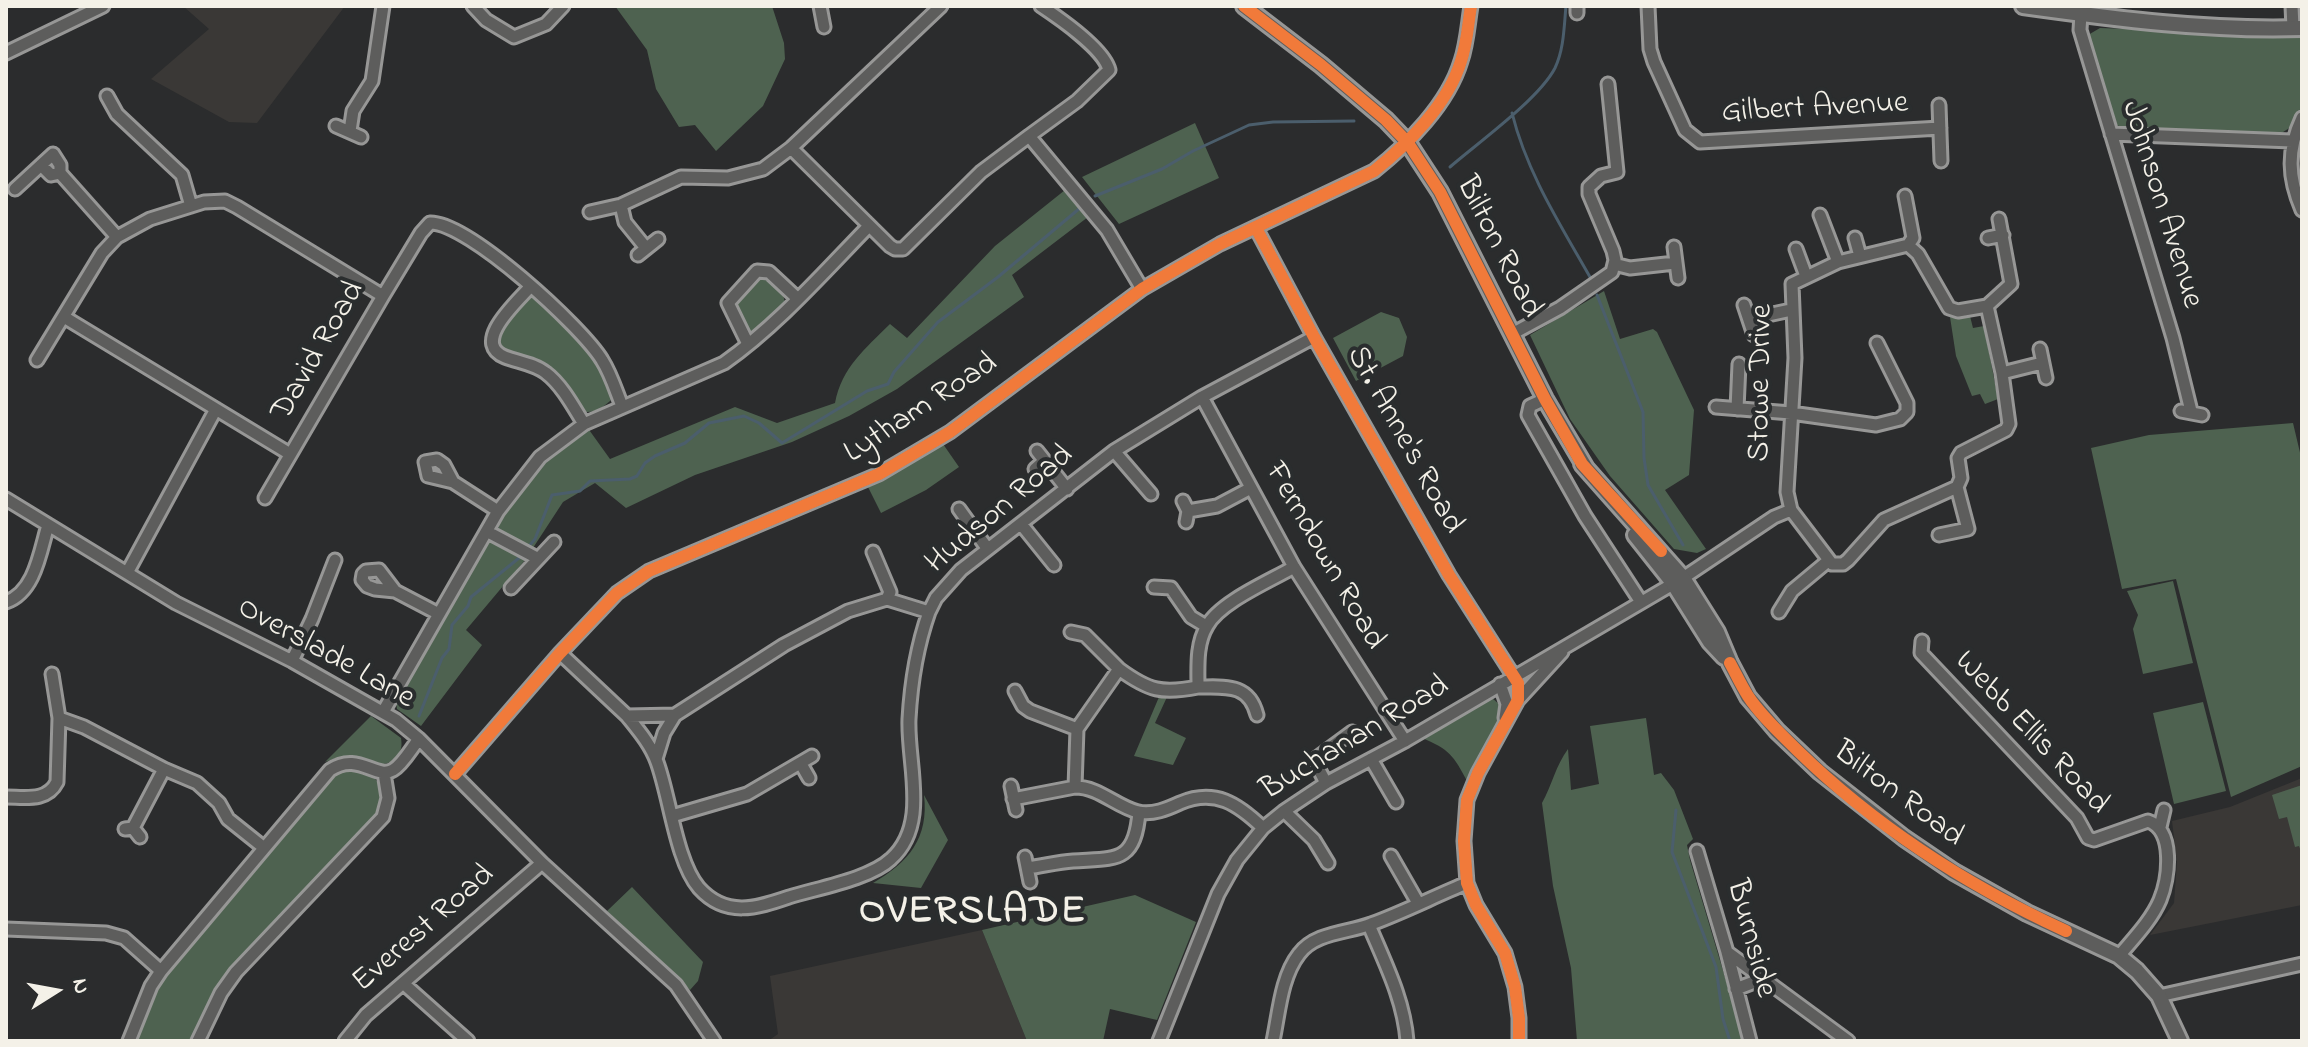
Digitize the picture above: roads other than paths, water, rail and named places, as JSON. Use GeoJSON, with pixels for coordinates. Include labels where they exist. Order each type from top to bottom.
{"type":"FeatureCollection","features":[{"type":"Feature","properties":{"kind":"main road","name":"Bilton Road"},"geometry":{"type":"LineString","coordinates":[[1244,6],[1342,82],[1408,143],[1437,185],[1545,399],[1582,464],[1717,632],[1748,697],[1777,731],[1820,772],[1904,838],[1954,872],[2027,913],[2119,956],[2159,996],[2180,1041]]}},
{"type":"Feature","properties":{"kind":"main road"},"geometry":{"type":"LineString","coordinates":[[2023,6],[2154,23],[2298,28]]}},
{"type":"Feature","properties":{"kind":"main road","name":"Bilton Road"},"geometry":{"type":"LineString","coordinates":[[1678,581],[1710,642],[1730,663]]}},
{"type":"Feature","properties":{"kind":"street"},"geometry":{"type":"LineString","coordinates":[[6,53],[103,6]]}},
{"type":"Feature","properties":{"kind":"street"},"geometry":{"type":"LineString","coordinates":[[350,131],[353,111],[372,81],[383,6]]}},
{"type":"Feature","properties":{"kind":"street"},"geometry":{"type":"LineString","coordinates":[[473,6],[486,20],[514,37],[546,24],[563,6]]}},
{"type":"Feature","properties":{"kind":"street"},"geometry":{"type":"LineString","coordinates":[[820,6],[824,27]]}},
{"type":"Feature","properties":{"kind":"street"},"geometry":{"type":"LineString","coordinates":[[590,212],[621,205],[681,177],[728,178],[763,169],[791,148],[941,6]]}},
{"type":"Feature","properties":{"kind":"street"},"geometry":{"type":"LineString","coordinates":[[791,148],[869,226],[895,249],[903,249],[981,172],[1077,101],[1109,70],[1107,61],[1056,15],[1041,6]]}},
{"type":"Feature","properties":{"kind":"street","name":"Lytham Road"},"geometry":{"type":"LineString","coordinates":[[455,774],[560,653],[617,593],[649,571],[879,474],[950,432],[1142,289],[1187,262],[1374,171],[1408,143],[1452,82],[1462,60],[1471,6]]}},
{"type":"Feature","properties":{"kind":"street","name":"Gilbert Avenue"},"geometry":{"type":"LineString","coordinates":[[1648,6],[1650,49],[1654,62],[1685,130],[1700,142],[1940,128]]}},
{"type":"Feature","properties":{"kind":"street"},"geometry":{"type":"LineString","coordinates":[[2292,6],[2298,28]]}},
{"type":"Feature","properties":{"kind":"street","name":"Johnson Avenue"},"geometry":{"type":"LineString","coordinates":[[2081,14],[2080,30],[2173,338],[2192,412]]}},
{"type":"Feature","properties":{"kind":"street"},"geometry":{"type":"LineString","coordinates":[[1512,334],[1609,277],[1614,264],[1613,251],[1589,187],[1601,176],[1617,172],[1608,84]]}},
{"type":"Feature","properties":{"kind":"street"},"geometry":{"type":"LineString","coordinates":[[107,96],[117,114],[182,175],[191,206]]}},
{"type":"Feature","properties":{"kind":"street","name":"Gilbert Avenue"},"geometry":{"type":"LineString","coordinates":[[1939,105],[1941,161]]}},
{"type":"Feature","properties":{"kind":"street"},"geometry":{"type":"LineString","coordinates":[[2302,118],[2292,141],[2294,188],[2302,210]]}},
{"type":"Feature","properties":{"kind":"street"},"geometry":{"type":"LineString","coordinates":[[336,126],[361,137]]}},
{"type":"Feature","properties":{"kind":"street"},"geometry":{"type":"LineString","coordinates":[[2111,134],[2292,141]]}},
{"type":"Feature","properties":{"kind":"street"},"geometry":{"type":"LineString","coordinates":[[1029,136],[1107,230],[1142,289]]}},
{"type":"Feature","properties":{"kind":"street"},"geometry":{"type":"LineString","coordinates":[[15,189],[53,154],[60,165],[60,173],[117,237]]}},
{"type":"Feature","properties":{"kind":"street"},"geometry":{"type":"LineString","coordinates":[[1905,196],[1913,238],[1908,245],[1918,254],[1949,308],[1958,311],[1987,306],[2011,284],[1999,219]]}},
{"type":"Feature","properties":{"kind":"street"},"geometry":{"type":"LineString","coordinates":[[37,360],[102,253],[117,237],[150,219],[191,206],[225,201],[383,296]]}},
{"type":"Feature","properties":{"kind":"street"},"geometry":{"type":"LineString","coordinates":[[621,205],[625,222],[642,252],[658,239]]}},
{"type":"Feature","properties":{"kind":"street"},"geometry":{"type":"LineString","coordinates":[[1820,215],[1838,262]]}},
{"type":"Feature","properties":{"kind":"street","name":"David Road"},"geometry":{"type":"LineString","coordinates":[[265,498],[383,296],[430,223],[439,223],[482,245],[530,287]]}},
{"type":"Feature","properties":{"kind":"street"},"geometry":{"type":"LineString","coordinates":[[383,712],[498,511],[540,457],[584,424],[724,363],[798,299],[869,226]]}},
{"type":"Feature","properties":{"kind":"street","name":"St. Anne's Road"},"geometry":{"type":"LineString","coordinates":[[1256,228],[1449,575],[1514,675]]}},
{"type":"Feature","properties":{"kind":"street"},"geometry":{"type":"LineString","coordinates":[[1988,238],[2003,235]]}},
{"type":"Feature","properties":{"kind":"street"},"geometry":{"type":"LineString","coordinates":[[1855,238],[1860,256]]}},
{"type":"Feature","properties":{"kind":"street","name":"Stowe Drive"},"geometry":{"type":"LineString","coordinates":[[1791,510],[1786,475],[1795,358],[1792,284],[1838,262],[1908,245]]}},
{"type":"Feature","properties":{"kind":"street"},"geometry":{"type":"LineString","coordinates":[[1674,247],[1678,278]]}},
{"type":"Feature","properties":{"kind":"street"},"geometry":{"type":"LineString","coordinates":[[1796,249],[1806,276]]}},
{"type":"Feature","properties":{"kind":"street"},"geometry":{"type":"LineString","coordinates":[[1614,264],[1630,268],[1675,263]]}},
{"type":"Feature","properties":{"kind":"street"},"geometry":{"type":"LineString","coordinates":[[748,344],[728,303],[757,271],[769,272],[798,299]]}},
{"type":"Feature","properties":{"kind":"street"},"geometry":{"type":"LineString","coordinates":[[584,424],[546,373],[499,354],[493,347],[493,335],[503,318],[530,287],[585,337],[602,360],[622,406]]}},
{"type":"Feature","properties":{"kind":"street"},"geometry":{"type":"LineString","coordinates":[[1744,305],[1754,335]]}},
{"type":"Feature","properties":{"kind":"street"},"geometry":{"type":"LineString","coordinates":[[1939,535],[1968,529],[1957,487],[1961,478],[1958,458],[1961,453],[2006,430],[2009,424],[2002,373],[1987,306]]}},
{"type":"Feature","properties":{"kind":"street"},"geometry":{"type":"LineString","coordinates":[[1749,319],[1791,310]]}},
{"type":"Feature","properties":{"kind":"street"},"geometry":{"type":"LineString","coordinates":[[64,317],[290,454]]}},
{"type":"Feature","properties":{"kind":"street","name":"Hudson Road"},"geometry":{"type":"LineString","coordinates":[[887,599],[929,612],[945,587],[987,548],[1114,451],[1202,397],[1314,337]]}},
{"type":"Feature","properties":{"kind":"street"},"geometry":{"type":"LineString","coordinates":[[1716,407],[1791,413],[1876,425],[1900,419],[1907,412],[1907,403],[1883,367],[1877,343]]}},
{"type":"Feature","properties":{"kind":"street"},"geometry":{"type":"LineString","coordinates":[[2040,349],[2046,378]]}},
{"type":"Feature","properties":{"kind":"street"},"geometry":{"type":"LineString","coordinates":[[2002,373],[2042,363]]}},
{"type":"Feature","properties":{"kind":"street"},"geometry":{"type":"LineString","coordinates":[[1737,409],[1739,364]]}},
{"type":"Feature","properties":{"kind":"street","name":"Ferndown Road"},"geometry":{"type":"LineString","coordinates":[[1202,397],[1294,567],[1405,741]]}},
{"type":"Feature","properties":{"kind":"street"},"geometry":{"type":"LineString","coordinates":[[1545,399],[1530,406],[1528,415],[1585,516],[1641,602]]}},
{"type":"Feature","properties":{"kind":"street"},"geometry":{"type":"LineString","coordinates":[[127,573],[216,409]]}},
{"type":"Feature","properties":{"kind":"street"},"geometry":{"type":"LineString","coordinates":[[1114,451],[1153,497]]}},
{"type":"Feature","properties":{"kind":"street"},"geometry":{"type":"LineString","coordinates":[[1039,460],[1067,489]]}},
{"type":"Feature","properties":{"kind":"street"},"geometry":{"type":"LineString","coordinates":[[453,482],[498,511]]}},
{"type":"Feature","properties":{"kind":"street"},"geometry":{"type":"LineString","coordinates":[[1791,510],[1828,561],[1843,564],[1884,520],[1957,487]]}},
{"type":"Feature","properties":{"kind":"street"},"geometry":{"type":"LineString","coordinates":[[1186,511],[1217,506],[1251,488]]}},
{"type":"Feature","properties":{"kind":"street","name":"Overslade Lane"},"geometry":{"type":"LineString","coordinates":[[6,499],[176,603],[292,661],[383,712],[419,739],[542,863],[676,985],[714,1041]]}},
{"type":"Feature","properties":{"kind":"street"},"geometry":{"type":"LineString","coordinates":[[959,509],[987,548]]}},
{"type":"Feature","properties":{"kind":"street","name":"Buchanan Road"},"geometry":{"type":"LineString","coordinates":[[1159,1041],[1218,894],[1237,860],[1263,828],[1326,783],[1405,741],[1678,581],[1774,517],[1791,510]]}},
{"type":"Feature","properties":{"kind":"street"},"geometry":{"type":"LineString","coordinates":[[1021,524],[1054,565]]}},
{"type":"Feature","properties":{"kind":"street"},"geometry":{"type":"LineString","coordinates":[[6,602],[22,594],[33,574],[48,525]]}},
{"type":"Feature","properties":{"kind":"street"},"geometry":{"type":"LineString","coordinates":[[488,532],[537,558]]}},
{"type":"Feature","properties":{"kind":"street"},"geometry":{"type":"LineString","coordinates":[[511,588],[554,542]]}},
{"type":"Feature","properties":{"kind":"street"},"geometry":{"type":"LineString","coordinates":[[656,759],[664,733],[675,715],[784,645],[848,611],[887,599],[890,592],[873,552]]}},
{"type":"Feature","properties":{"kind":"street"},"geometry":{"type":"LineString","coordinates":[[292,661],[335,560]]}},
{"type":"Feature","properties":{"kind":"street"},"geometry":{"type":"LineString","coordinates":[[1779,612],[1792,591],[1828,561]]}},
{"type":"Feature","properties":{"kind":"street"},"geometry":{"type":"LineString","coordinates":[[1198,687],[1198,662],[1206,626],[1230,604],[1294,567]]}},
{"type":"Feature","properties":{"kind":"street"},"geometry":{"type":"LineString","coordinates":[[1154,587],[1168,581],[1191,617],[1206,626]]}},
{"type":"Feature","properties":{"kind":"street"},"geometry":{"type":"LineString","coordinates":[[395,591],[439,614]]}},
{"type":"Feature","properties":{"kind":"street"},"geometry":{"type":"LineString","coordinates":[[560,653],[627,716],[644,738],[656,759],[687,870],[694,882],[711,898],[738,908],[760,907],[873,870],[891,860],[902,846],[914,810],[909,716],[917,650],[929,612]]}},
{"type":"Feature","properties":{"kind":"street"},"geometry":{"type":"LineString","coordinates":[[1085,635],[1090,623]]}},
{"type":"Feature","properties":{"kind":"street"},"geometry":{"type":"LineString","coordinates":[[1071,632],[1085,635],[1119,669],[1155,690],[1235,688],[1258,705]]}},
{"type":"Feature","properties":{"kind":"street","name":"Webb Ellis Road"},"geometry":{"type":"LineString","coordinates":[[1922,641],[1921,653],[2077,818],[2088,838],[2094,840],[2148,821],[2160,827]]}},
{"type":"Feature","properties":{"kind":"street"},"geometry":{"type":"LineString","coordinates":[[1519,1041],[1515,987],[1505,953],[1476,905],[1467,883],[1464,841],[1467,800],[1478,773],[1518,700],[1571,643]]}},
{"type":"Feature","properties":{"kind":"street"},"geometry":{"type":"LineString","coordinates":[[1075,787],[1077,729],[1119,669]]}},
{"type":"Feature","properties":{"kind":"street"},"geometry":{"type":"LineString","coordinates":[[6,797],[39,797],[52,790],[57,782],[59,718],[52,672]]}},
{"type":"Feature","properties":{"kind":"street"},"geometry":{"type":"LineString","coordinates":[[1514,675],[1519,691],[1518,700]]}},
{"type":"Feature","properties":{"kind":"street"},"geometry":{"type":"LineString","coordinates":[[1500,684],[1507,704],[1504,723]]}},
{"type":"Feature","properties":{"kind":"street"},"geometry":{"type":"LineString","coordinates":[[1016,700],[1030,711],[1077,729]]}},
{"type":"Feature","properties":{"kind":"street"},"geometry":{"type":"LineString","coordinates":[[627,716],[675,715]]}},
{"type":"Feature","properties":{"kind":"street"},"geometry":{"type":"LineString","coordinates":[[59,718],[84,727],[208,790],[228,819],[263,847]]}},
{"type":"Feature","properties":{"kind":"street"},"geometry":{"type":"LineString","coordinates":[[1326,783],[1314,760],[1352,732]]}},
{"type":"Feature","properties":{"kind":"street"},"geometry":{"type":"LineString","coordinates":[[129,1041],[151,986],[161,971],[330,770],[338,764],[360,763],[384,773],[397,768],[419,739]]}},
{"type":"Feature","properties":{"kind":"street"},"geometry":{"type":"LineString","coordinates":[[672,816],[747,794],[812,756]]}},
{"type":"Feature","properties":{"kind":"street"},"geometry":{"type":"LineString","coordinates":[[1371,759],[1396,802]]}},
{"type":"Feature","properties":{"kind":"street"},"geometry":{"type":"LineString","coordinates":[[801,764],[809,778]]}},
{"type":"Feature","properties":{"kind":"street"},"geometry":{"type":"LineString","coordinates":[[133,831],[164,769]]}},
{"type":"Feature","properties":{"kind":"street"},"geometry":{"type":"LineString","coordinates":[[198,1041],[221,993],[236,972],[383,817],[388,798],[384,773]]}},
{"type":"Feature","properties":{"kind":"street"},"geometry":{"type":"LineString","coordinates":[[1011,786],[1014,805],[1075,787],[1093,790],[1139,812],[1160,811],[1208,796],[1222,798],[1241,807],[1263,828]]}},
{"type":"Feature","properties":{"kind":"street"},"geometry":{"type":"LineString","coordinates":[[2119,956],[2161,898],[2166,842],[2160,827],[2164,810]]}},
{"type":"Feature","properties":{"kind":"street"},"geometry":{"type":"LineString","coordinates":[[1284,811],[1314,840],[1328,863]]}},
{"type":"Feature","properties":{"kind":"street"},"geometry":{"type":"LineString","coordinates":[[1030,882],[1026,863],[1100,861],[1118,856],[1133,843],[1139,812]]}},
{"type":"Feature","properties":{"kind":"street","name":"Burnside"},"geometry":{"type":"LineString","coordinates":[[1697,851],[1750,1041]]}},
{"type":"Feature","properties":{"kind":"street"},"geometry":{"type":"LineString","coordinates":[[1391,856],[1418,903]]}},
{"type":"Feature","properties":{"kind":"street","name":"Everest Road"},"geometry":{"type":"LineString","coordinates":[[345,1041],[366,1015],[542,863]]}},
{"type":"Feature","properties":{"kind":"street"},"geometry":{"type":"LineString","coordinates":[[1273,1041],[1284,988],[1299,953],[1306,945],[1329,935],[1369,925],[1467,883]]}},
{"type":"Feature","properties":{"kind":"street"},"geometry":{"type":"LineString","coordinates":[[1369,925],[1399,998],[1407,1041]]}},
{"type":"Feature","properties":{"kind":"street"},"geometry":{"type":"LineString","coordinates":[[6,929],[106,933],[124,938],[161,971]]}},
{"type":"Feature","properties":{"kind":"street"},"geometry":{"type":"LineString","coordinates":[[1727,952],[1848,1041]]}},
{"type":"Feature","properties":{"kind":"street"},"geometry":{"type":"LineString","coordinates":[[2159,996],[2302,964]]}},
{"type":"Feature","properties":{"kind":"street"},"geometry":{"type":"LineString","coordinates":[[1736,989],[1762,979]]}},
{"type":"Feature","properties":{"kind":"street"},"geometry":{"type":"LineString","coordinates":[[404,984],[468,1041]]}},
{"type":"Feature","properties":{"kind":"waterway"},"geometry":{"type":"LineString","coordinates":[[1450,167],[1492,133],[1547,80],[1560,53],[1566,6]]}},
{"type":"Feature","properties":{"kind":"waterway"},"geometry":{"type":"LineString","coordinates":[[1512,113],[1535,177],[1590,277]]}},
{"type":"Feature","properties":{"kind":"waterway"},"geometry":{"type":"LineString","coordinates":[[1095,196],[1162,169],[1249,125],[1354,121]]}},
{"type":"Feature","properties":{"kind":"waterway"},"geometry":{"type":"LineString","coordinates":[[530,545],[552,495],[580,491],[590,481],[637,476],[645,463],[685,443],[709,423],[744,416],[759,423],[782,443],[867,391],[888,384],[894,372],[938,322],[998,277],[1080,208]]}},
{"type":"Feature","properties":{"kind":"waterway"},"geometry":{"type":"LineString","coordinates":[[1597,295],[1643,412],[1648,485],[1683,545]]}},
{"type":"Feature","properties":{"kind":"waterway"},"geometry":{"type":"LineString","coordinates":[[419,716],[442,658],[449,649],[452,625],[468,606],[471,597],[519,558]]}},
{"type":"Feature","properties":{"kind":"waterway"},"geometry":{"type":"LineString","coordinates":[[1676,810],[1672,852],[1716,967],[1723,1019],[1730,1041]]}},
{"type":"Feature","properties":{"kind":"district","name":"OVERSLADE"},"geometry":{"type":"Point","coordinates":[973,914]}}]}
